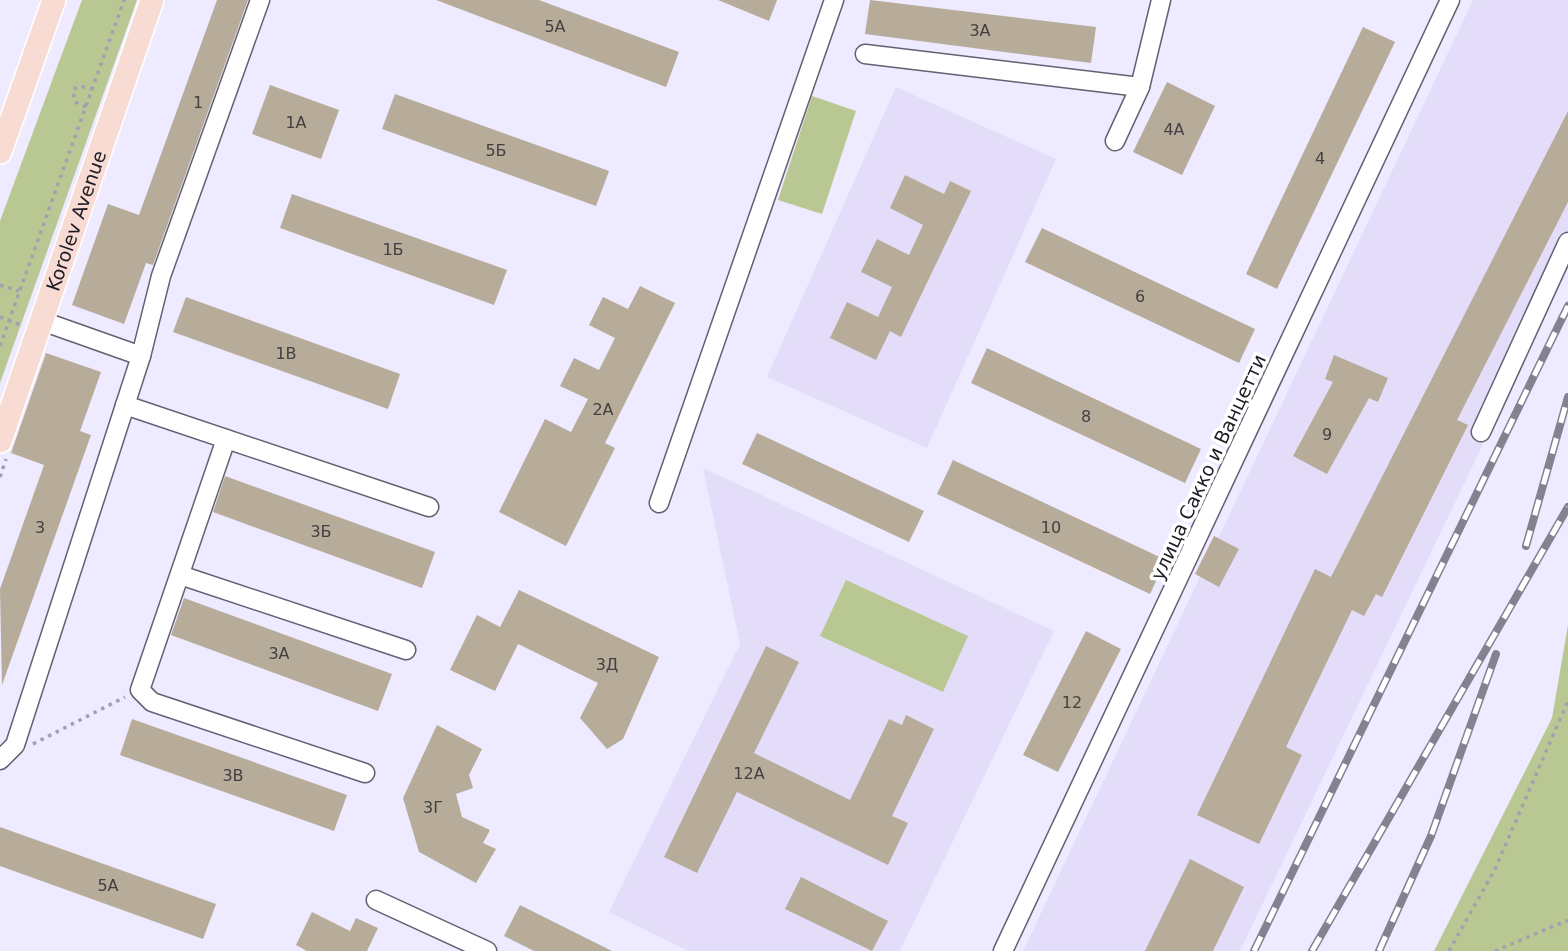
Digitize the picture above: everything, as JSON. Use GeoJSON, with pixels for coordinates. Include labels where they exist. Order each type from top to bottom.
{"type":"FeatureCollection","features":[{"type":"Feature","properties":{"kind":"main road"},"geometry":{"type":"LineString","coordinates":[[0,152],[54,0]]}},
{"type":"Feature","properties":{"kind":"main road","name":"Korolev Avenue"},"geometry":{"type":"LineString","coordinates":[[0,441],[152,0]]}},
{"type":"Feature","properties":{"kind":"street"},"geometry":{"type":"LineString","coordinates":[[5,755],[15,745],[141,356],[161,275],[260,0]]}},
{"type":"Feature","properties":{"kind":"street"},"geometry":{"type":"LineString","coordinates":[[659,503],[834,0]]}},
{"type":"Feature","properties":{"kind":"street"},"geometry":{"type":"LineString","coordinates":[[1115,141],[1140,87],[1161,0]]}},
{"type":"Feature","properties":{"kind":"street","name":"улица Сакко и Ванцетти"},"geometry":{"type":"LineString","coordinates":[[1003,951],[1450,0]]}},
{"type":"Feature","properties":{"kind":"street"},"geometry":{"type":"LineString","coordinates":[[865,54],[1140,87]]}},
{"type":"Feature","properties":{"kind":"street"},"geometry":{"type":"LineString","coordinates":[[1481,432],[1568,242]]}},
{"type":"Feature","properties":{"kind":"street"},"geometry":{"type":"LineString","coordinates":[[42,321],[141,356]]}},
{"type":"Feature","properties":{"kind":"street"},"geometry":{"type":"LineString","coordinates":[[125,405],[429,507]]}},
{"type":"Feature","properties":{"kind":"street"},"geometry":{"type":"LineString","coordinates":[[226,439],[140,690],[152,702],[365,773]]}},
{"type":"Feature","properties":{"kind":"street"},"geometry":{"type":"LineString","coordinates":[[180,575],[406,650]]}},
{"type":"Feature","properties":{"kind":"street"},"geometry":{"type":"LineString","coordinates":[[376,900],[487,951]]}},
{"type":"Feature","properties":{"kind":"path"},"geometry":{"type":"LineString","coordinates":[[0,346],[124,0]]}},
{"type":"Feature","properties":{"kind":"path"},"geometry":{"type":"LineString","coordinates":[[86,107],[75,102],[72,90],[79,86],[92,89]]}},
{"type":"Feature","properties":{"kind":"path"},"geometry":{"type":"LineString","coordinates":[[0,285],[19,291]]}},
{"type":"Feature","properties":{"kind":"path"},"geometry":{"type":"LineString","coordinates":[[5,755],[22,750],[140,690]]}},
{"type":"Feature","properties":{"kind":"path"},"geometry":{"type":"LineString","coordinates":[[1449,951],[1495,869],[1568,701]]}},
{"type":"Feature","properties":{"kind":"path"},"geometry":{"type":"LineString","coordinates":[[1495,951],[1568,920]]}},
{"type":"Feature","properties":{"kind":"shaded area"},"geometry":{"type":"Polygon","coordinates":[[[1473,0],[1568,0],[1568,265],[1240,951],[1023,951],[1473,0]]]}},
{"type":"Feature","properties":{"kind":"shaded area"},"geometry":{"type":"Polygon","coordinates":[[[896,87],[1056,159],[927,448],[767,377],[896,87]]]}},
{"type":"Feature","properties":{"kind":"shaded area"},"geometry":{"type":"Polygon","coordinates":[[[703,468],[1054,631],[900,951],[688,951],[609,912],[740,644],[703,468]]]}},
{"type":"Feature","properties":{"kind":"green space"},"geometry":{"type":"Polygon","coordinates":[[[82,0],[137,0],[0,383],[0,221],[82,0]]]}},
{"type":"Feature","properties":{"kind":"green space"},"geometry":{"type":"Polygon","coordinates":[[[812,96],[856,111],[822,214],[778,200],[812,96]]]}},
{"type":"Feature","properties":{"kind":"green space"},"geometry":{"type":"Polygon","coordinates":[[[846,580],[968,636],[943,692],[820,636],[846,580]]]}},
{"type":"Feature","properties":{"kind":"green space"},"geometry":{"type":"Polygon","coordinates":[[[1568,625],[1568,951],[1434,951],[1552,718],[1568,625]]]}},
{"type":"Feature","properties":{"kind":"building"},"geometry":{"type":"Polygon","coordinates":[[[217,0],[248,0],[153,265],[146,263],[124,324],[72,305],[108,204],[139,215],[217,0]]]}},
{"type":"Feature","properties":{"kind":"building"},"geometry":{"type":"Polygon","coordinates":[[[436,0],[539,0],[679,52],[666,87],[436,0]]]}},
{"type":"Feature","properties":{"kind":"building"},"geometry":{"type":"Polygon","coordinates":[[[718,0],[777,0],[769,21],[718,0]]]}},
{"type":"Feature","properties":{"kind":"building"},"geometry":{"type":"Polygon","coordinates":[[[870,0],[1096,27],[1091,63],[865,34],[870,0]]]}},
{"type":"Feature","properties":{"kind":"building"},"geometry":{"type":"Polygon","coordinates":[[[1363,27],[1395,42],[1277,289],[1246,274],[1363,27]]]}},
{"type":"Feature","properties":{"kind":"building"},"geometry":{"type":"Polygon","coordinates":[[[1167,82],[1215,106],[1182,175],[1133,152],[1167,82]]]}},
{"type":"Feature","properties":{"kind":"building"},"geometry":{"type":"Polygon","coordinates":[[[270,85],[339,110],[321,159],[252,134],[270,85]]]}},
{"type":"Feature","properties":{"kind":"building"},"geometry":{"type":"Polygon","coordinates":[[[395,94],[609,171],[596,206],[382,129],[395,94]]]}},
{"type":"Feature","properties":{"kind":"building"},"geometry":{"type":"Polygon","coordinates":[[[1568,111],[1568,202],[1457,420],[1468,425],[1382,597],[1376,594],[1364,616],[1352,610],[1286,747],[1302,755],[1259,844],[1197,815],[1315,569],[1331,577],[1568,111]]]}},
{"type":"Feature","properties":{"kind":"building"},"geometry":{"type":"Polygon","coordinates":[[[905,175],[944,194],[950,181],[971,191],[901,337],[890,331],[876,360],[830,338],[847,302],[878,317],[892,287],[861,272],[877,239],[909,255],[923,225],[890,208],[905,175]]]}},
{"type":"Feature","properties":{"kind":"building"},"geometry":{"type":"Polygon","coordinates":[[[292,194],[507,270],[494,305],[280,228],[292,194]]]}},
{"type":"Feature","properties":{"kind":"building"},"geometry":{"type":"Polygon","coordinates":[[[1042,228],[1255,329],[1239,363],[1025,262],[1042,228]]]}},
{"type":"Feature","properties":{"kind":"building"},"geometry":{"type":"Polygon","coordinates":[[[640,286],[675,303],[605,443],[615,448],[566,546],[499,512],[545,419],[571,432],[588,399],[560,386],[574,358],[599,370],[615,338],[589,325],[603,297],[628,309],[640,286]]]}},
{"type":"Feature","properties":{"kind":"building"},"geometry":{"type":"Polygon","coordinates":[[[186,297],[400,374],[388,409],[173,332],[186,297]]]}},
{"type":"Feature","properties":{"kind":"building"},"geometry":{"type":"Polygon","coordinates":[[[987,348],[1201,449],[1185,483],[971,383],[987,348]]]}},
{"type":"Feature","properties":{"kind":"building"},"geometry":{"type":"Polygon","coordinates":[[[46,353],[101,372],[80,431],[91,435],[2,685],[0,589],[44,465],[11,453],[46,353]]]}},
{"type":"Feature","properties":{"kind":"building"},"geometry":{"type":"Polygon","coordinates":[[[1334,355],[1388,378],[1378,402],[1369,398],[1327,474],[1293,456],[1333,382],[1325,379],[1334,355]]]}},
{"type":"Feature","properties":{"kind":"building"},"geometry":{"type":"Polygon","coordinates":[[[757,433],[924,511],[909,542],[742,464],[757,433]]]}},
{"type":"Feature","properties":{"kind":"building"},"geometry":{"type":"Polygon","coordinates":[[[953,460],[1166,560],[1150,594],[937,494],[953,460]]]}},
{"type":"Feature","properties":{"kind":"building"},"geometry":{"type":"Polygon","coordinates":[[[225,476],[435,552],[422,588],[213,512],[225,476]]]}},
{"type":"Feature","properties":{"kind":"building"},"geometry":{"type":"Polygon","coordinates":[[[1214,536],[1239,549],[1219,587],[1195,574],[1214,536]]]}},
{"type":"Feature","properties":{"kind":"building"},"geometry":{"type":"Polygon","coordinates":[[[519,590],[659,657],[623,739],[607,749],[580,718],[598,683],[518,644],[495,691],[450,670],[477,615],[500,627],[519,590]]]}},
{"type":"Feature","properties":{"kind":"building"},"geometry":{"type":"Polygon","coordinates":[[[184,598],[392,674],[378,711],[171,635],[184,598]]]}},
{"type":"Feature","properties":{"kind":"building"},"geometry":{"type":"Polygon","coordinates":[[[1086,631],[1121,649],[1058,772],[1023,755],[1086,631]]]}},
{"type":"Feature","properties":{"kind":"building"},"geometry":{"type":"Polygon","coordinates":[[[766,646],[799,662],[754,753],[850,800],[889,719],[902,725],[906,715],[934,729],[892,816],[908,823],[888,865],[737,792],[697,873],[664,857],[766,646]]]}},
{"type":"Feature","properties":{"kind":"building"},"geometry":{"type":"Polygon","coordinates":[[[132,719],[347,795],[334,831],[120,755],[132,719]]]}},
{"type":"Feature","properties":{"kind":"building"},"geometry":{"type":"Polygon","coordinates":[[[437,725],[482,749],[469,775],[473,788],[456,794],[462,817],[490,830],[483,843],[496,849],[476,883],[419,852],[403,798],[437,725]]]}},
{"type":"Feature","properties":{"kind":"building"},"geometry":{"type":"Polygon","coordinates":[[[0,827],[216,904],[203,939],[0,866],[0,827]]]}},
{"type":"Feature","properties":{"kind":"building"},"geometry":{"type":"Polygon","coordinates":[[[1190,859],[1244,887],[1213,951],[1145,951],[1190,859]]]}},
{"type":"Feature","properties":{"kind":"building"},"geometry":{"type":"Polygon","coordinates":[[[801,877],[888,921],[872,951],[785,909],[801,877]]]}},
{"type":"Feature","properties":{"kind":"building"},"geometry":{"type":"Polygon","coordinates":[[[520,905],[612,951],[534,951],[504,936],[520,905]]]}},
{"type":"Feature","properties":{"kind":"building"},"geometry":{"type":"Polygon","coordinates":[[[312,912],[350,931],[356,918],[378,928],[367,951],[307,951],[296,945],[312,912]]]}},
{"type":"Feature","properties":{"kind":"railway"},"geometry":{"type":"LineString","coordinates":[[1254,951],[1568,306]]}},
{"type":"Feature","properties":{"kind":"railway"},"geometry":{"type":"LineString","coordinates":[[1526,546],[1568,397]]}},
{"type":"Feature","properties":{"kind":"railway"},"geometry":{"type":"LineString","coordinates":[[1312,951],[1568,507]]}},
{"type":"Feature","properties":{"kind":"railway"},"geometry":{"type":"LineString","coordinates":[[1379,951],[1431,836],[1496,654]]}}]}
